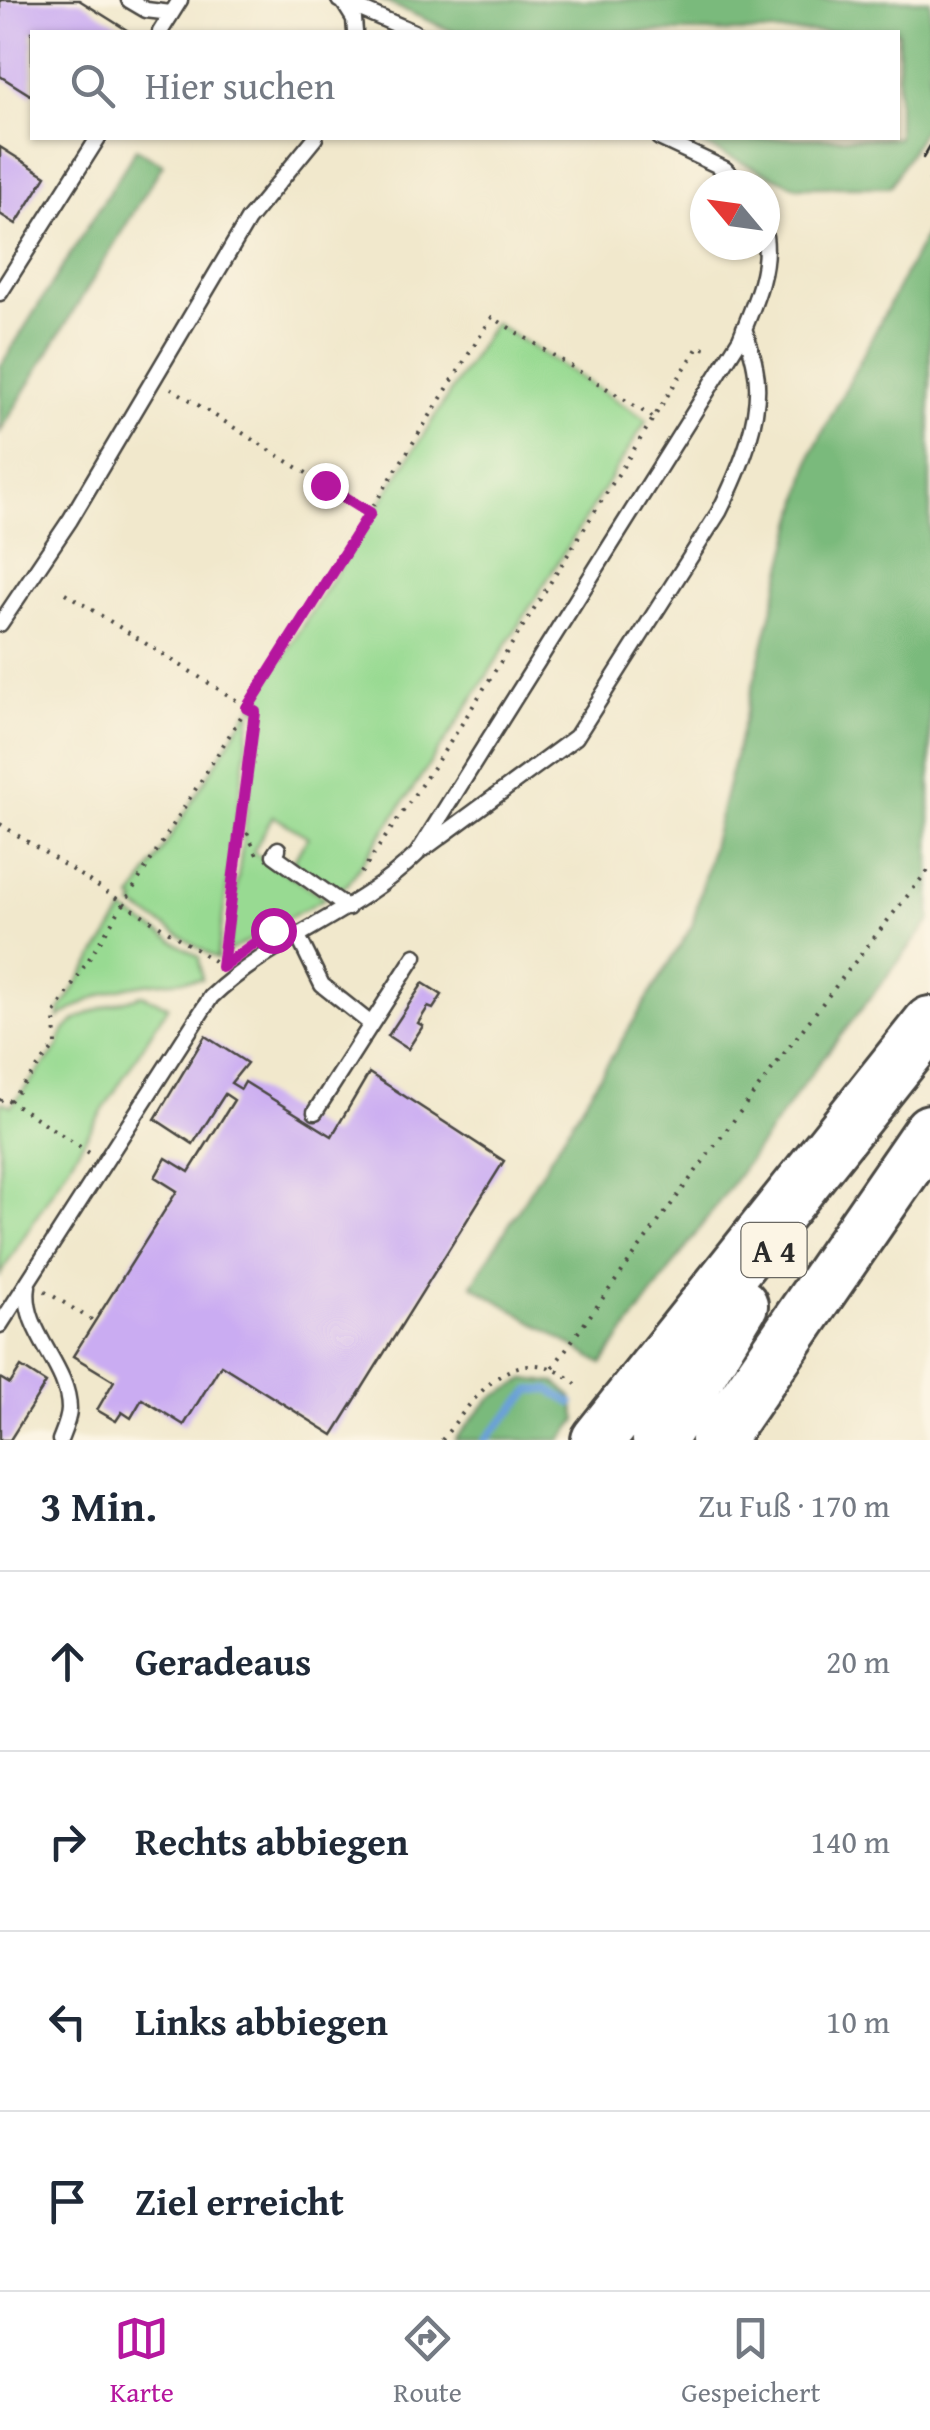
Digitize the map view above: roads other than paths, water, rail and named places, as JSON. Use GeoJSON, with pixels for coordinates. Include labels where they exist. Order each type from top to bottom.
{"type":"FeatureCollection","features":[{"type":"Feature","properties":{"kind":"highway","name":"A 4"},"geometry":{"type":"LineString","coordinates":[[658,1440],[780,1240],[896,1064],[930,1023]]}},
{"type":"Feature","properties":{"kind":"highway"},"geometry":{"type":"LineString","coordinates":[[598,1440],[896,1064]]}},
{"type":"Feature","properties":{"kind":"highway","name":"A 4"},"geometry":{"type":"LineString","coordinates":[[716,1440],[930,1130]]}},
{"type":"Feature","properties":{"kind":"highway","name":"A 4"},"geometry":{"type":"LineString","coordinates":[[733,1440],[760,1380]]}},
{"type":"Feature","properties":{"kind":"lane"},"geometry":{"type":"LineString","coordinates":[[129,0],[146,10],[176,6]]}},
{"type":"Feature","properties":{"kind":"lane"},"geometry":{"type":"LineString","coordinates":[[341,1],[354,19],[356,30]]}},
{"type":"Feature","properties":{"kind":"lane"},"geometry":{"type":"LineString","coordinates":[[341,1],[409,30]]}},
{"type":"Feature","properties":{"kind":"lane"},"geometry":{"type":"LineString","coordinates":[[161,30],[176,6]]}},
{"type":"Feature","properties":{"kind":"lane"},"geometry":{"type":"LineString","coordinates":[[0,293],[97,140]]}},
{"type":"Feature","properties":{"kind":"lane"},"geometry":{"type":"LineString","coordinates":[[0,624],[70,520],[248,220],[313,140]]}},
{"type":"Feature","properties":{"kind":"lane"},"geometry":{"type":"LineString","coordinates":[[662,140],[726,170]]}},
{"type":"Feature","properties":{"kind":"lane"},"geometry":{"type":"LineString","coordinates":[[417,854],[742,333],[760,289],[766,260]]}},
{"type":"Feature","properties":{"kind":"lane"},"geometry":{"type":"LineString","coordinates":[[0,1325],[211,996],[236,972],[390,881],[417,854],[576,737],[730,490],[754,416],[756,368],[742,333]]}},
{"type":"Feature","properties":{"kind":"lane"},"geometry":{"type":"LineString","coordinates":[[278,848],[274,855],[348,908]]}},
{"type":"Feature","properties":{"kind":"lane"},"geometry":{"type":"LineString","coordinates":[[297,934],[322,986],[371,1024]]}},
{"type":"Feature","properties":{"kind":"lane"},"geometry":{"type":"LineString","coordinates":[[315,1112],[416,956]]}},
{"type":"Feature","properties":{"kind":"lane"},"geometry":{"type":"LineString","coordinates":[[28,1280],[26,1300],[33,1322],[68,1394],[70,1413],[60,1440]]}},
{"type":"Feature","properties":{"kind":"waterway"},"geometry":{"type":"LineString","coordinates":[[485,1440],[531,1390],[549,1390],[572,1403]]}},
{"type":"Feature","properties":{"kind":"tram line"},"geometry":{"type":"LineString","coordinates":[[923,158],[930,146]]}}]}
